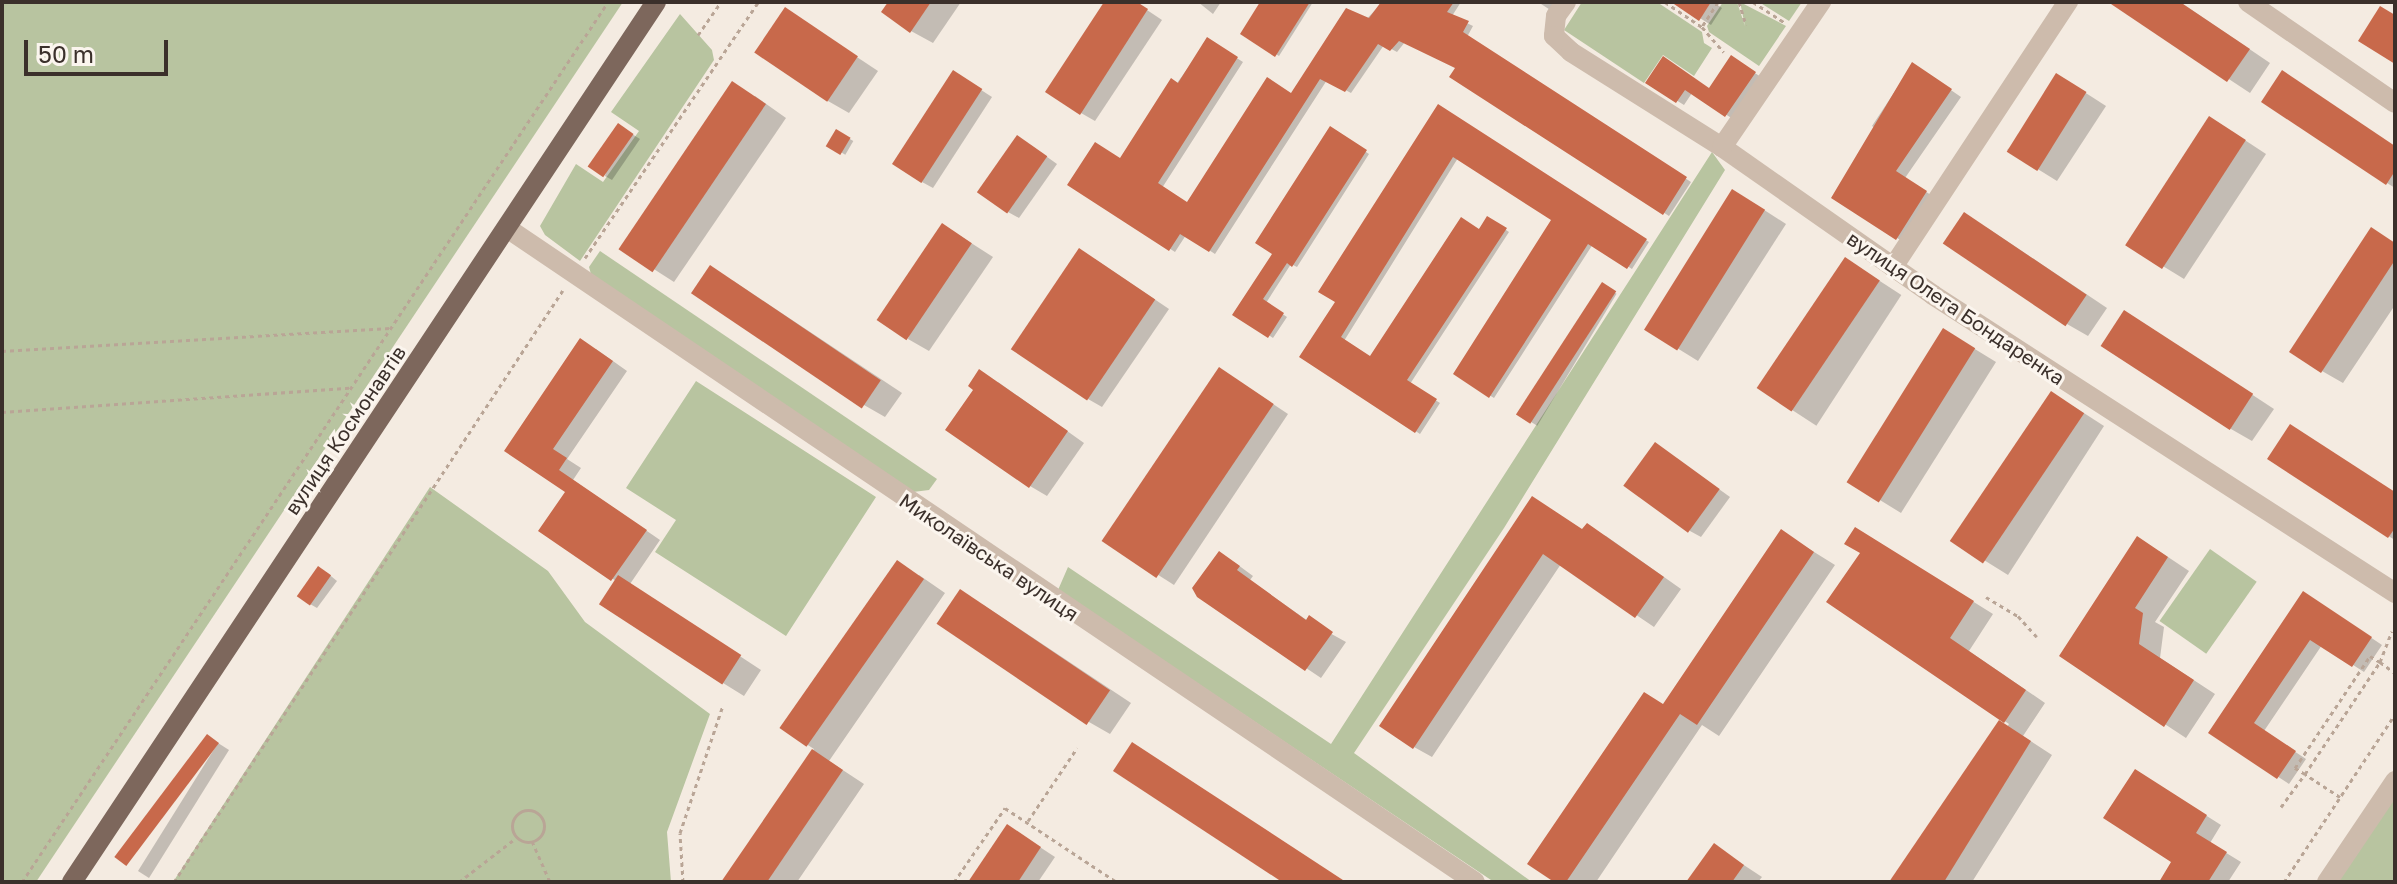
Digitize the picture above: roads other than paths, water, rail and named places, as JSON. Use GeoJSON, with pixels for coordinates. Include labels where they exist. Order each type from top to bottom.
{"type":"FeatureCollection","features":[{"type":"Feature","properties":{"kind":"main road","name":"вулиця Космонавтів"},"geometry":{"type":"LineString","coordinates":[[72,882],[656,2]]}},
{"type":"Feature","properties":{"kind":"street","name":"вулиця Олега Бондаренка"},"geometry":{"type":"LineString","coordinates":[[1566,2],[1556,16],[1554,36],[1722,147],[1893,267],[2395,593]]}},
{"type":"Feature","properties":{"kind":"street"},"geometry":{"type":"LineString","coordinates":[[1722,147],[1821,2]]}},
{"type":"Feature","properties":{"kind":"street"},"geometry":{"type":"LineString","coordinates":[[1893,267],[2068,2]]}},
{"type":"Feature","properties":{"kind":"street"},"geometry":{"type":"LineString","coordinates":[[2248,2],[2395,103]]}},
{"type":"Feature","properties":{"kind":"street","name":"Миколаївська вулиця"},"geometry":{"type":"LineString","coordinates":[[507,228],[575,273],[656,334],[1475,882]]}},
{"type":"Feature","properties":{"kind":"street"},"geometry":{"type":"LineString","coordinates":[[2327,882],[2395,781]]}}]}
